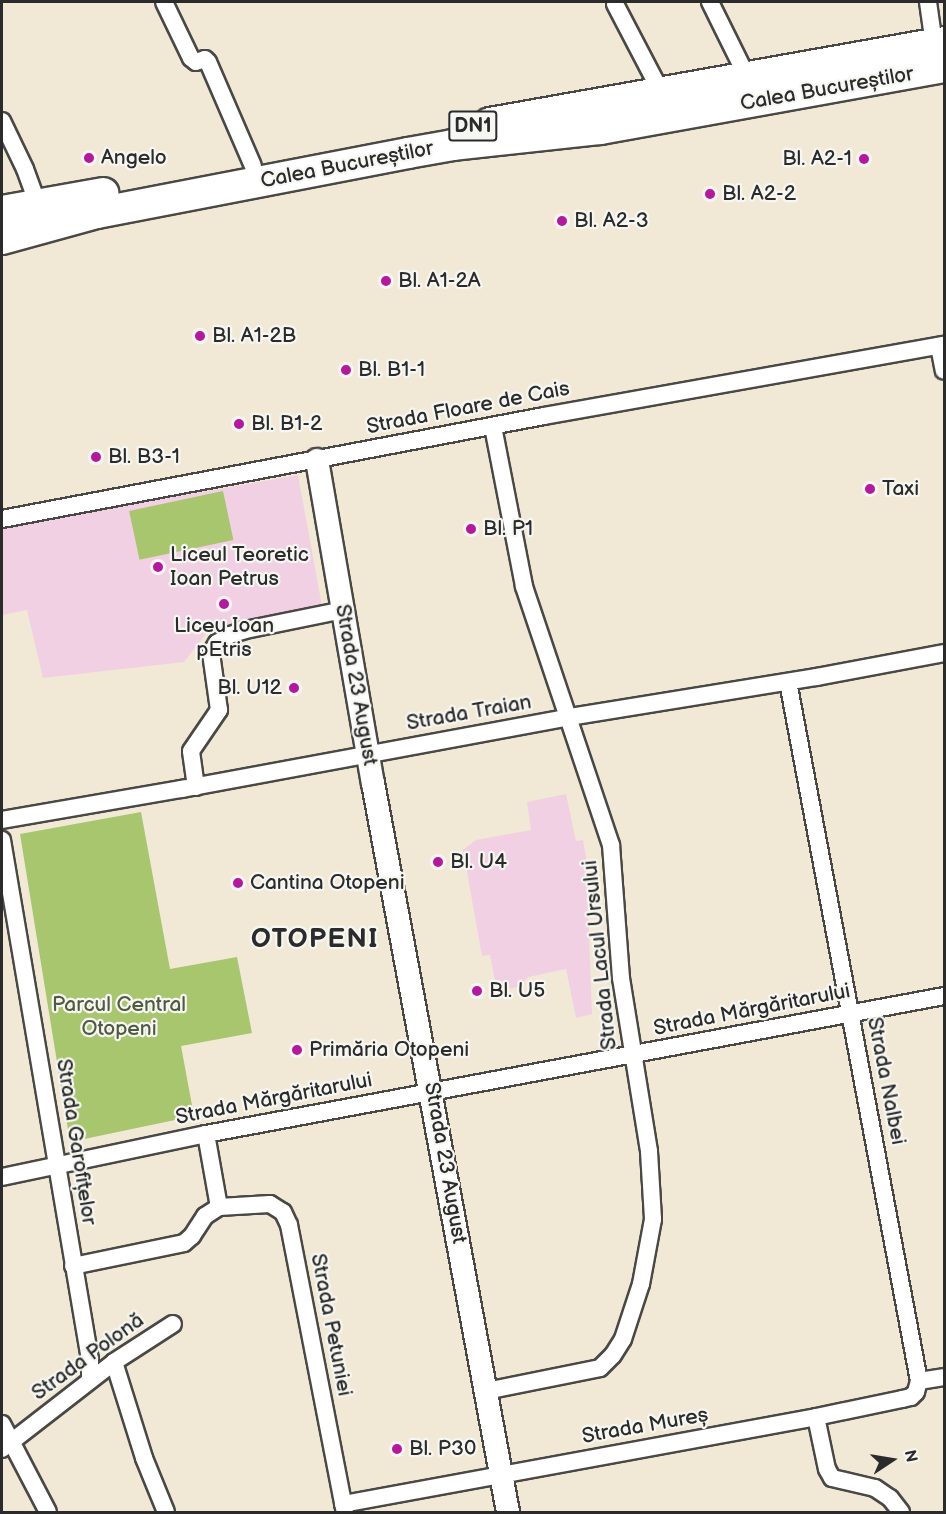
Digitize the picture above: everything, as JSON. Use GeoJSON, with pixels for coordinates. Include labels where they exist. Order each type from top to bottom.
{"type":"FeatureCollection","features":[{"type":"Feature","properties":{"kind":"highway","name":"Calea Bucureștilor"},"geometry":{"type":"LineString","coordinates":[[2,211],[747,77],[941,51]]}},
{"type":"Feature","properties":{"kind":"highway","name":"Calea Bucureștilor"},"geometry":{"type":"LineString","coordinates":[[2,239],[97,213],[420,151],[600,129],[941,51]]}},
{"type":"Feature","properties":{"kind":"main road","name":"Strada 23 August"},"geometry":{"type":"LineString","coordinates":[[317,460],[368,753],[508,1512]]}},
{"type":"Feature","properties":{"kind":"street"},"geometry":{"type":"LineString","coordinates":[[164,2],[190,58],[196,62],[201,59],[208,62],[253,166]]}},
{"type":"Feature","properties":{"kind":"street"},"geometry":{"type":"LineString","coordinates":[[710,2],[747,77]]}},
{"type":"Feature","properties":{"kind":"street"},"geometry":{"type":"LineString","coordinates":[[928,2],[941,51]]}},
{"type":"Feature","properties":{"kind":"street"},"geometry":{"type":"LineString","coordinates":[[615,4],[661,92]]}},
{"type":"Feature","properties":{"kind":"street"},"geometry":{"type":"LineString","coordinates":[[2,121],[38,204]]}},
{"type":"Feature","properties":{"kind":"street"},"geometry":{"type":"LineString","coordinates":[[942,345],[945,371]]}},
{"type":"Feature","properties":{"kind":"street","name":"Strada Floare de Cais"},"geometry":{"type":"LineString","coordinates":[[2,519],[493,426],[942,345]]}},
{"type":"Feature","properties":{"kind":"street","name":"Strada Lacul Ursului"},"geometry":{"type":"LineString","coordinates":[[486,1391],[600,1368],[613,1355],[622,1339],[641,1284],[652,1219],[649,1151],[621,978],[611,845],[524,586],[493,426]]}},
{"type":"Feature","properties":{"kind":"street"},"geometry":{"type":"LineString","coordinates":[[196,787],[191,751],[219,711],[211,653],[218,643],[244,630],[343,610]]}},
{"type":"Feature","properties":{"kind":"street","name":"Strada Traian"},"geometry":{"type":"LineString","coordinates":[[2,820],[196,787],[569,717],[788,682],[945,653]]}},
{"type":"Feature","properties":{"kind":"street","name":"Strada Nalbei"},"geometry":{"type":"LineString","coordinates":[[788,682],[920,1382]]}},
{"type":"Feature","properties":{"kind":"street","name":"Strada Garofițelor"},"geometry":{"type":"LineString","coordinates":[[2,840],[90,1360],[90,1380]]}},
{"type":"Feature","properties":{"kind":"street","name":"Strada Mărgăritarului"},"geometry":{"type":"LineString","coordinates":[[2,1177],[206,1134],[945,996]]}},
{"type":"Feature","properties":{"kind":"street"},"geometry":{"type":"LineString","coordinates":[[73,1266],[184,1243],[192,1236],[205,1216],[219,1207],[206,1134]]}},
{"type":"Feature","properties":{"kind":"street","name":"Strada Petuniei"},"geometry":{"type":"LineString","coordinates":[[219,1207],[270,1204],[278,1207],[287,1218],[344,1508]]}},
{"type":"Feature","properties":{"kind":"street","name":"Strada Polonă"},"geometry":{"type":"LineString","coordinates":[[6,1446],[114,1362],[173,1323]]}},
{"type":"Feature","properties":{"kind":"street"},"geometry":{"type":"LineString","coordinates":[[114,1362],[144,1458],[166,1512]]}},
{"type":"Feature","properties":{"kind":"street","name":"Strada Mureș"},"geometry":{"type":"LineString","coordinates":[[344,1508],[501,1475],[816,1417],[911,1397],[920,1382],[945,1377]]}},
{"type":"Feature","properties":{"kind":"street"},"geometry":{"type":"LineString","coordinates":[[816,1417],[827,1469],[832,1478],[875,1488],[890,1498],[901,1512]]}},
{"type":"Feature","properties":{"kind":"street"},"geometry":{"type":"LineString","coordinates":[[2,1424],[6,1446],[48,1512]]}},
{"type":"Feature","properties":{"kind":"shaded area","name":"Liceul Teoretic Ioan Petrus"},"geometry":{"type":"Polygon","coordinates":[[[298,475],[322,606],[208,631],[184,662],[43,678],[27,610],[2,615],[2,527],[298,475]]]}},
{"type":"Feature","properties":{"kind":"shaded area"},"geometry":{"type":"Polygon","coordinates":[[[566,794],[576,841],[583,840],[586,857],[592,1014],[576,1018],[566,969],[528,977],[518,987],[497,991],[490,955],[482,956],[463,850],[476,840],[531,830],[527,802],[566,794]]]}},
{"type":"Feature","properties":{"kind":"green space"},"geometry":{"type":"Polygon","coordinates":[[[223,491],[233,540],[139,560],[129,511],[223,491]]]}},
{"type":"Feature","properties":{"kind":"green space","name":"Parcul Central Otopeni"},"geometry":{"type":"Polygon","coordinates":[[[141,812],[170,969],[237,957],[252,1033],[181,1046],[194,1116],[70,1142],[20,834],[141,812]]]}},
{"type":"Feature","properties":{"kind":"place","name":"Angelo"},"geometry":{"type":"Point","coordinates":[89,158]}},
{"type":"Feature","properties":{"kind":"place","name":"Bl. A2-1"},"geometry":{"type":"Point","coordinates":[864,159]}},
{"type":"Feature","properties":{"kind":"place","name":"Bl. A2-2"},"geometry":{"type":"Point","coordinates":[710,194]}},
{"type":"Feature","properties":{"kind":"place","name":"Bl. A2-3"},"geometry":{"type":"Point","coordinates":[562,221]}},
{"type":"Feature","properties":{"kind":"place","name":"Bl. A1-2A"},"geometry":{"type":"Point","coordinates":[386,281]}},
{"type":"Feature","properties":{"kind":"place","name":"Bl. A1-2B"},"geometry":{"type":"Point","coordinates":[200,336]}},
{"type":"Feature","properties":{"kind":"place","name":"Bl. B1-1"},"geometry":{"type":"Point","coordinates":[346,370]}},
{"type":"Feature","properties":{"kind":"place","name":"Bl. B1-2"},"geometry":{"type":"Point","coordinates":[239,424]}},
{"type":"Feature","properties":{"kind":"place","name":"Bl. B3-1"},"geometry":{"type":"Point","coordinates":[96,457]}},
{"type":"Feature","properties":{"kind":"place","name":"Taxi"},"geometry":{"type":"Point","coordinates":[870,489]}},
{"type":"Feature","properties":{"kind":"place","name":"Bl. P1"},"geometry":{"type":"Point","coordinates":[471,529]}},
{"type":"Feature","properties":{"kind":"place","name":"Liceul Teoretic Ioan Petrus"},"geometry":{"type":"Point","coordinates":[158,567]}},
{"type":"Feature","properties":{"kind":"place","name":"Liceu Ioan pEtris"},"geometry":{"type":"Point","coordinates":[224,604]}},
{"type":"Feature","properties":{"kind":"place","name":"Bl. U12"},"geometry":{"type":"Point","coordinates":[294,688]}},
{"type":"Feature","properties":{"kind":"place","name":"Bl. U4"},"geometry":{"type":"Point","coordinates":[438,862]}},
{"type":"Feature","properties":{"kind":"place","name":"Cantina Otopeni"},"geometry":{"type":"Point","coordinates":[238,883]}},
{"type":"Feature","properties":{"kind":"place","name":"Bl. U5"},"geometry":{"type":"Point","coordinates":[477,991]}},
{"type":"Feature","properties":{"kind":"place","name":"Primăria Otopeni"},"geometry":{"type":"Point","coordinates":[297,1050]}},
{"type":"Feature","properties":{"kind":"place","name":"Bl. P30"},"geometry":{"type":"Point","coordinates":[397,1449]}},
{"type":"Feature","properties":{"kind":"district","name":"OTOPENI"},"geometry":{"type":"Point","coordinates":[315,940]}}]}
